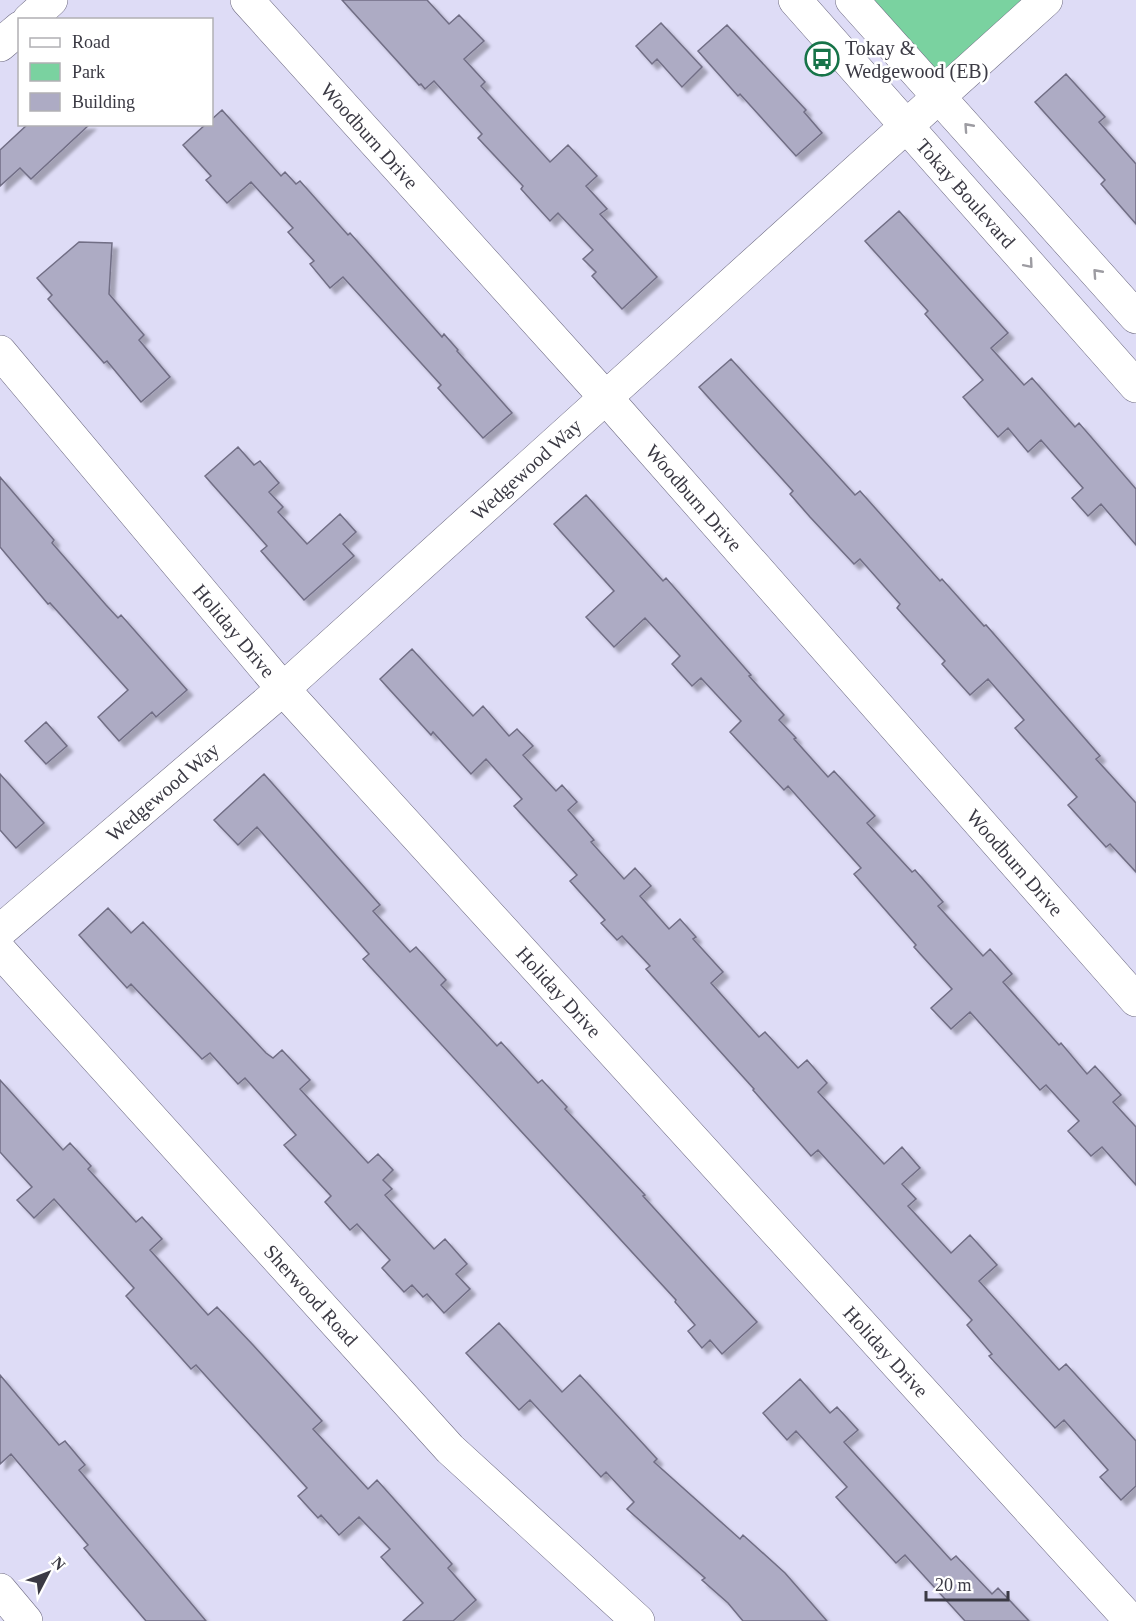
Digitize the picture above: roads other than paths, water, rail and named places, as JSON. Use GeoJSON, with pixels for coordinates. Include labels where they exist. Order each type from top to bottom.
{"type":"FeatureCollection","features":[{"type":"Feature","properties":{"kind":"street"},"geometry":{"type":"LineString","coordinates":[[31,18],[51,0]]}},
{"type":"Feature","properties":{"kind":"street","name":"Woodburn Drive"},"geometry":{"type":"LineString","coordinates":[[247,0],[607,399],[1136,1000]]}},
{"type":"Feature","properties":{"kind":"street","name":"Tokay Boulevard"},"geometry":{"type":"LineString","coordinates":[[795,0],[1136,386]]}},
{"type":"Feature","properties":{"kind":"street"},"geometry":{"type":"LineString","coordinates":[[852,0],[1136,317]]}},
{"type":"Feature","properties":{"kind":"street","name":"Wedgewood Way"},"geometry":{"type":"LineString","coordinates":[[0,931],[283,689],[607,399],[1046,0]]}},
{"type":"Feature","properties":{"kind":"street"},"geometry":{"type":"LineString","coordinates":[[0,45],[18,30]]}},
{"type":"Feature","properties":{"kind":"street","name":"Holiday Drive"},"geometry":{"type":"LineString","coordinates":[[0,352],[283,689],[1131,1621]]}},
{"type":"Feature","properties":{"kind":"street","name":"Sherwood Road"},"geometry":{"type":"LineString","coordinates":[[0,951],[450,1449],[638,1621]]}},
{"type":"Feature","properties":{"kind":"street"},"geometry":{"type":"LineString","coordinates":[[0,1590],[26,1621]]}},
{"type":"Feature","properties":{"kind":"place","name":"Tokay & Wedgewood (EB)"},"geometry":{"type":"Point","coordinates":[822,59]}}]}
